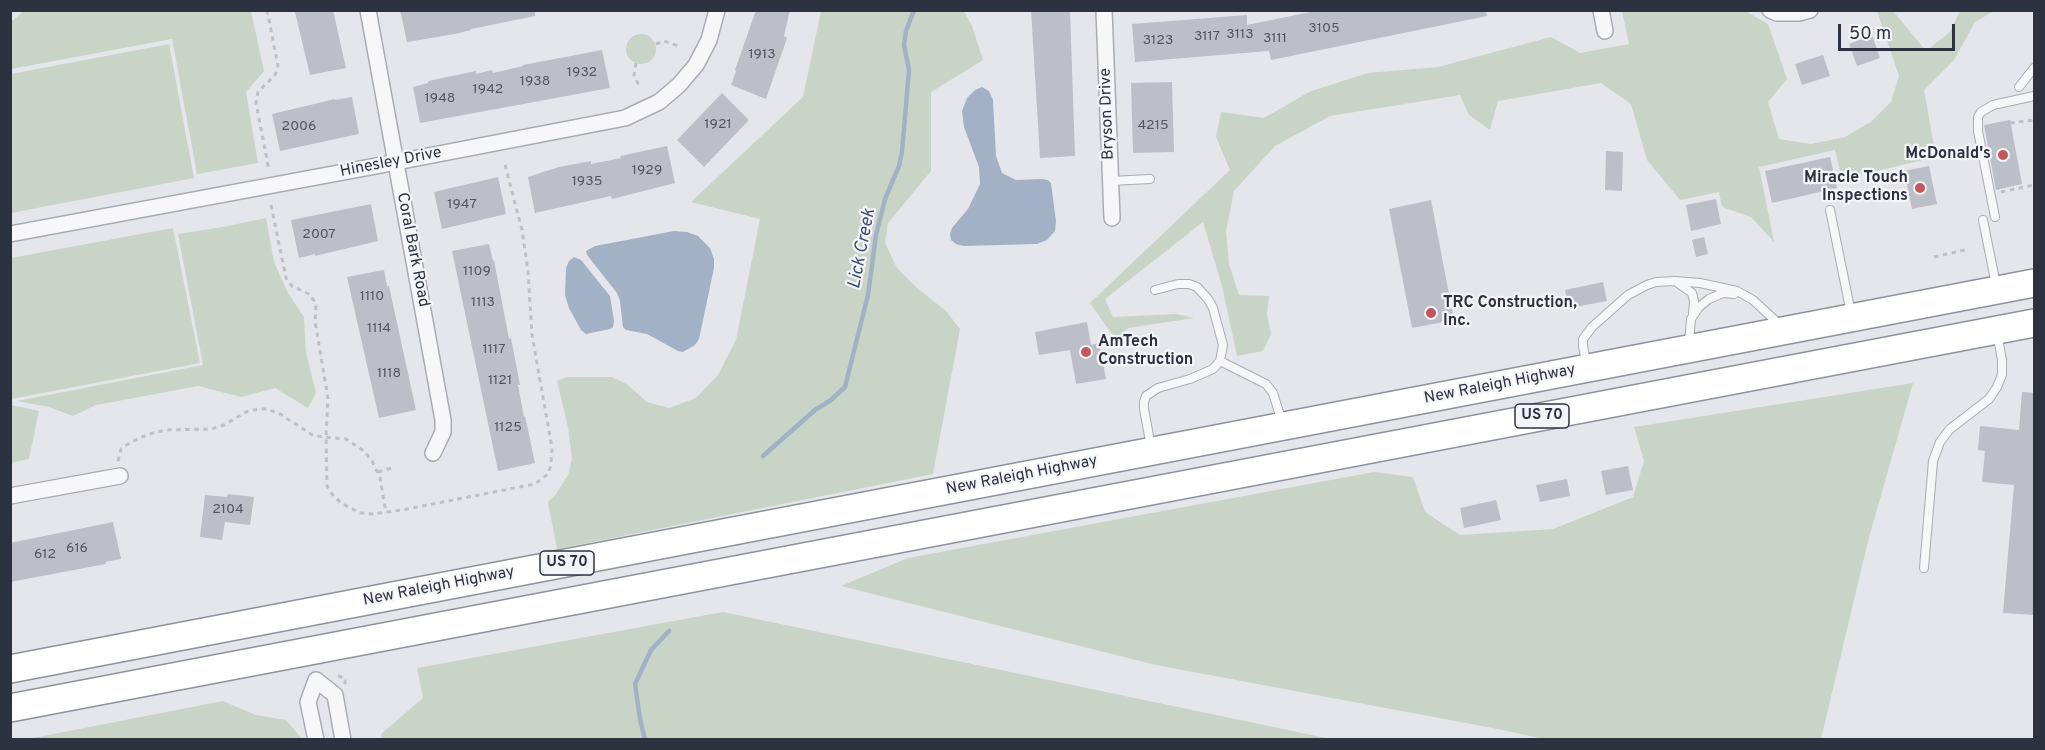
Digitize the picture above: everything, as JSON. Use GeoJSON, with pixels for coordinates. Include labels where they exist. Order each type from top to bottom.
{"type":"FeatureCollection","features":[{"type":"Feature","properties":{"kind":"highway","name":"New Raleigh Highway"},"geometry":{"type":"LineString","coordinates":[[10,669],[2034,283]]}},
{"type":"Feature","properties":{"kind":"highway"},"geometry":{"type":"LineString","coordinates":[[1996,290],[2000,329]]}},
{"type":"Feature","properties":{"kind":"highway","name":"US 70"},"geometry":{"type":"LineString","coordinates":[[10,708],[2034,323]]}},
{"type":"Feature","properties":{"kind":"highway"},"geometry":{"type":"LineString","coordinates":[[1587,368],[1594,407]]}},
{"type":"Feature","properties":{"kind":"street","name":"Coral Bark Road"},"geometry":{"type":"LineString","coordinates":[[368,10],[443,420],[443,432],[433,453]]}},
{"type":"Feature","properties":{"kind":"street","name":"Hinesley Drive"},"geometry":{"type":"LineString","coordinates":[[10,234],[625,118],[659,102],[696,65],[709,40],[717,10]]}},
{"type":"Feature","properties":{"kind":"street","name":"Bryson Drive"},"geometry":{"type":"LineString","coordinates":[[1104,10],[1112,218]]}},
{"type":"Feature","properties":{"kind":"street"},"geometry":{"type":"LineString","coordinates":[[1601,10],[1605,31]]}},
{"type":"Feature","properties":{"kind":"street"},"geometry":{"type":"LineString","coordinates":[[1770,10],[1777,13],[1799,14],[1810,10]]}},
{"type":"Feature","properties":{"kind":"street"},"geometry":{"type":"LineString","coordinates":[[10,496],[119,471]]}},
{"type":"Feature","properties":{"kind":"street"},"geometry":{"type":"LineString","coordinates":[[311,652],[316,681],[308,702],[316,740]]}},
{"type":"Feature","properties":{"kind":"street"},"geometry":{"type":"LineString","coordinates":[[316,681],[335,695],[343,740]]}},
{"type":"Feature","properties":{"kind":"lane"},"geometry":{"type":"LineString","coordinates":[[2019,87],[2034,68]]}},
{"type":"Feature","properties":{"kind":"lane"},"geometry":{"type":"LineString","coordinates":[[1995,217],[1978,131],[1978,117],[1981,112],[1993,105],[2034,96]]}},
{"type":"Feature","properties":{"kind":"lane"},"geometry":{"type":"LineString","coordinates":[[1111,181],[1150,179]]}},
{"type":"Feature","properties":{"kind":"lane"},"geometry":{"type":"LineString","coordinates":[[1830,210],[1852,317]]}},
{"type":"Feature","properties":{"kind":"lane"},"geometry":{"type":"LineString","coordinates":[[1983,220],[1996,290]]}},
{"type":"Feature","properties":{"kind":"lane"},"geometry":{"type":"LineString","coordinates":[[1675,281],[1692,293],[1694,301],[1689,349]]}},
{"type":"Feature","properties":{"kind":"lane"},"geometry":{"type":"LineString","coordinates":[[1587,368],[1582,346],[1583,339],[1592,327],[1637,289],[1656,282],[1675,281],[1718,286],[1737,291],[1753,300],[1785,330]]}},
{"type":"Feature","properties":{"kind":"lane"},"geometry":{"type":"LineString","coordinates":[[1152,451],[1143,402],[1146,396],[1158,387],[1203,374],[1220,361],[1223,345],[1213,309],[1203,292],[1197,287],[1178,284],[1155,290]]}},
{"type":"Feature","properties":{"kind":"lane"},"geometry":{"type":"LineString","coordinates":[[1692,319],[1699,307],[1709,299],[1723,293],[1737,294],[1753,300]]}},
{"type":"Feature","properties":{"kind":"lane"},"geometry":{"type":"LineString","coordinates":[[1924,568],[1933,461],[1941,442],[1950,429],[1989,399],[1997,387],[2002,375],[2000,329]]}},
{"type":"Feature","properties":{"kind":"lane"},"geometry":{"type":"LineString","coordinates":[[1220,361],[1266,384],[1273,393],[1283,426]]}},
{"type":"Feature","properties":{"kind":"path"},"geometry":{"type":"LineString","coordinates":[[267,10],[278,66],[275,75],[258,92],[256,99],[269,170]]}},
{"type":"Feature","properties":{"kind":"path"},"geometry":{"type":"LineString","coordinates":[[656,44],[664,41],[681,47]]}},
{"type":"Feature","properties":{"kind":"path"},"geometry":{"type":"LineString","coordinates":[[636,63],[634,75],[640,88]]}},
{"type":"Feature","properties":{"kind":"path"},"geometry":{"type":"LineString","coordinates":[[2010,123],[2034,120]]}},
{"type":"Feature","properties":{"kind":"path"},"geometry":{"type":"LineString","coordinates":[[1990,194],[2034,185]]}},
{"type":"Feature","properties":{"kind":"path"},"geometry":{"type":"LineString","coordinates":[[1934,257],[1965,250]]}},
{"type":"Feature","properties":{"kind":"path"},"geometry":{"type":"LineString","coordinates":[[119,471],[118,456],[121,449],[142,437],[166,430],[211,429],[246,412],[263,408],[280,414],[314,436],[341,438],[354,443],[367,454],[378,472],[386,513]]}},
{"type":"Feature","properties":{"kind":"path"},"geometry":{"type":"LineString","coordinates":[[378,472],[392,468]]}},
{"type":"Feature","properties":{"kind":"green space"},"geometry":{"type":"Polygon","coordinates":[[[25,10],[251,11],[264,71],[246,92],[258,163],[197,174],[172,39],[11,69],[11,22],[25,10]]]}},
{"type":"Feature","properties":{"kind":"green space"},"geometry":{"type":"Polygon","coordinates":[[[821,11],[964,11],[972,26],[983,60],[931,92],[931,171],[888,223],[885,243],[897,268],[917,288],[946,311],[960,329],[933,474],[557,549],[548,502],[568,475],[572,459],[568,427],[557,381],[567,377],[612,377],[628,385],[647,402],[669,408],[696,398],[718,375],[736,340],[760,219],[691,202],[803,97],[821,11]]]}},
{"type":"Feature","properties":{"kind":"green space"},"geometry":{"type":"Polygon","coordinates":[[[1622,11],[1745,11],[1768,24],[1787,79],[1768,102],[1779,139],[1811,144],[1845,137],[1871,122],[1891,102],[1899,76],[1877,11],[1893,11],[1926,51],[1950,32],[1960,11],[1994,11],[1975,22],[1954,60],[1924,90],[1936,157],[1842,179],[1835,150],[1759,167],[1774,242],[1751,217],[1722,207],[1719,192],[1680,200],[1647,160],[1631,104],[1601,83],[1498,101],[1490,130],[1469,115],[1460,95],[1330,116],[1275,146],[1234,191],[1226,231],[1229,264],[1239,295],[1269,296],[1267,314],[1271,334],[1263,351],[1237,356],[1222,286],[1203,222],[1105,299],[1113,317],[1176,314],[1194,318],[1128,328],[1116,340],[1090,303],[1230,170],[1216,137],[1221,112],[1264,118],[1311,91],[1368,73],[1438,67],[1551,37],[1580,53],[1629,44],[1622,11]]]}},
{"type":"Feature","properties":{"kind":"green space"},"geometry":{"type":"Polygon","coordinates":[[[641,34],[652,38],[656,49],[652,60],[641,64],[630,60],[626,49],[630,38],[641,34]]]}},
{"type":"Feature","properties":{"kind":"green space"},"geometry":{"type":"Polygon","coordinates":[[[169,44],[194,178],[11,213],[11,74],[169,44]]]}},
{"type":"Feature","properties":{"kind":"green space"},"geometry":{"type":"Polygon","coordinates":[[[266,218],[274,262],[288,293],[304,317],[306,353],[316,393],[308,408],[275,388],[241,397],[198,386],[96,405],[73,416],[49,407],[17,401],[203,365],[178,234],[266,218]]]}},
{"type":"Feature","properties":{"kind":"green space"},"geometry":{"type":"Polygon","coordinates":[[[173,228],[200,363],[11,399],[11,258],[173,228]]]}},
{"type":"Feature","properties":{"kind":"green space"},"geometry":{"type":"Polygon","coordinates":[[[1913,383],[1868,541],[1821,739],[1543,739],[1156,665],[841,586],[908,558],[1374,472],[1413,477],[1425,512],[1460,535],[1553,529],[1633,497],[1644,461],[1634,427],[1913,383]]]}},
{"type":"Feature","properties":{"kind":"green space"},"geometry":{"type":"Polygon","coordinates":[[[11,405],[39,411],[29,459],[11,463],[11,405]]]}},
{"type":"Feature","properties":{"kind":"green space"},"geometry":{"type":"Polygon","coordinates":[[[723,612],[1331,739],[382,739],[381,734],[423,698],[417,668],[723,612]]]}},
{"type":"Feature","properties":{"kind":"green space"},"geometry":{"type":"Polygon","coordinates":[[[223,701],[256,715],[286,720],[302,739],[28,739],[223,701]]]}},
{"type":"Feature","properties":{"kind":"water"},"geometry":{"type":"Polygon","coordinates":[[[982,87],[989,91],[993,100],[996,156],[1002,173],[1016,180],[1042,179],[1051,183],[1056,221],[1055,231],[1047,240],[1037,244],[964,246],[951,240],[952,228],[968,209],[980,184],[979,167],[964,127],[962,111],[967,98],[982,87]]]}},
{"type":"Feature","properties":{"kind":"water"},"geometry":{"type":"Polygon","coordinates":[[[674,231],[698,236],[710,248],[714,259],[699,339],[695,345],[683,352],[647,334],[626,330],[623,327],[617,293],[586,251],[595,246],[674,231]]]}},
{"type":"Feature","properties":{"kind":"water"},"geometry":{"type":"Polygon","coordinates":[[[574,257],[581,260],[610,296],[614,321],[610,329],[586,334],[581,330],[569,308],[565,295],[566,268],[574,257]]]}},
{"type":"Feature","properties":{"kind":"building"},"geometry":{"type":"Polygon","coordinates":[[[333,10],[346,68],[310,75],[295,12],[333,10]]]}},
{"type":"Feature","properties":{"kind":"building"},"geometry":{"type":"Polygon","coordinates":[[[400,10],[535,10],[535,16],[407,42],[400,10]]]}},
{"type":"Feature","properties":{"kind":"building"},"geometry":{"type":"Polygon","coordinates":[[[756,10],[790,10],[784,36],[787,38],[766,99],[731,85],[756,10]]]}},
{"type":"Feature","properties":{"kind":"building"},"geometry":{"type":"Polygon","coordinates":[[[1031,10],[1070,10],[1075,156],[1040,158],[1031,10]]]}},
{"type":"Feature","properties":{"kind":"building"},"geometry":{"type":"Polygon","coordinates":[[[1320,10],[1486,10],[1487,16],[1271,60],[1269,51],[1135,62],[1132,24],[1247,15],[1247,25],[1320,10]]]}},
{"type":"Feature","properties":{"kind":"building"},"geometry":{"type":"Polygon","coordinates":[[[1872,35],[1880,58],[1857,66],[1849,44],[1872,35]]]}},
{"type":"Feature","properties":{"kind":"building"},"geometry":{"type":"Polygon","coordinates":[[[602,50],[610,88],[420,123],[413,87],[428,83],[428,81],[476,71],[476,74],[492,70],[493,73],[602,50]]]}},
{"type":"Feature","properties":{"kind":"building"},"geometry":{"type":"Polygon","coordinates":[[[1823,55],[1830,76],[1802,85],[1795,64],[1823,55]]]}},
{"type":"Feature","properties":{"kind":"building"},"geometry":{"type":"Polygon","coordinates":[[[1172,82],[1174,152],[1133,153],[1131,83],[1172,82]]]}},
{"type":"Feature","properties":{"kind":"building"},"geometry":{"type":"Polygon","coordinates":[[[722,93],[749,120],[704,167],[677,140],[722,93]]]}},
{"type":"Feature","properties":{"kind":"building"},"geometry":{"type":"Polygon","coordinates":[[[352,97],[359,134],[280,151],[272,114],[352,97]]]}},
{"type":"Feature","properties":{"kind":"building","name":"McDonald's"},"geometry":{"type":"Polygon","coordinates":[[[2010,120],[2022,184],[1996,190],[1984,125],[2010,120]]]}},
{"type":"Feature","properties":{"kind":"building"},"geometry":{"type":"Polygon","coordinates":[[[667,146],[675,183],[612,199],[611,196],[535,213],[528,177],[559,167],[591,161],[591,164],[667,146]]]}},
{"type":"Feature","properties":{"kind":"building"},"geometry":{"type":"Polygon","coordinates":[[[1606,151],[1623,152],[1622,191],[1605,190],[1606,151]]]}},
{"type":"Feature","properties":{"kind":"building"},"geometry":{"type":"Polygon","coordinates":[[[1830,157],[1837,188],[1772,203],[1765,171],[1830,157]]]}},
{"type":"Feature","properties":{"kind":"building","name":"Miracle Touch Inspections"},"geometry":{"type":"Polygon","coordinates":[[[1929,166],[1937,204],[1912,209],[1904,171],[1929,166]]]}},
{"type":"Feature","properties":{"kind":"building"},"geometry":{"type":"Polygon","coordinates":[[[498,177],[506,214],[442,229],[434,192],[498,177]]]}},
{"type":"Feature","properties":{"kind":"building"},"geometry":{"type":"Polygon","coordinates":[[[1716,199],[1721,224],[1691,231],[1686,205],[1716,199]]]}},
{"type":"Feature","properties":{"kind":"building"},"geometry":{"type":"Polygon","coordinates":[[[1431,200],[1454,320],[1412,328],[1389,209],[1431,200]]]}},
{"type":"Feature","properties":{"kind":"building"},"geometry":{"type":"Polygon","coordinates":[[[371,204],[378,241],[299,258],[291,220],[371,204]]]}},
{"type":"Feature","properties":{"kind":"building"},"geometry":{"type":"Polygon","coordinates":[[[1704,237],[1708,254],[1696,257],[1692,240],[1704,237]]]}},
{"type":"Feature","properties":{"kind":"building"},"geometry":{"type":"Polygon","coordinates":[[[489,244],[509,339],[511,338],[524,417],[535,463],[498,471],[452,251],[489,244]]]}},
{"type":"Feature","properties":{"kind":"building"},"geometry":{"type":"Polygon","coordinates":[[[384,270],[416,410],[379,418],[347,277],[384,270]]]}},
{"type":"Feature","properties":{"kind":"building"},"geometry":{"type":"Polygon","coordinates":[[[1603,282],[1607,301],[1569,308],[1565,290],[1603,282]]]}},
{"type":"Feature","properties":{"kind":"building","name":"AmTech Construction"},"geometry":{"type":"Polygon","coordinates":[[[1087,322],[1091,345],[1099,343],[1106,379],[1076,384],[1070,350],[1039,355],[1035,332],[1087,322]]]}},
{"type":"Feature","properties":{"kind":"building"},"geometry":{"type":"Polygon","coordinates":[[[2022,392],[2034,393],[2034,615],[2003,613],[2014,485],[1982,482],[1985,451],[1978,450],[1980,426],[2019,430],[2022,392]]]}},
{"type":"Feature","properties":{"kind":"building"},"geometry":{"type":"Polygon","coordinates":[[[1628,466],[1633,490],[1606,495],[1601,471],[1628,466]]]}},
{"type":"Feature","properties":{"kind":"building"},"geometry":{"type":"Polygon","coordinates":[[[1567,479],[1570,496],[1540,502],[1536,485],[1567,479]]]}},
{"type":"Feature","properties":{"kind":"building"},"geometry":{"type":"Polygon","coordinates":[[[228,494],[254,497],[250,525],[225,522],[222,540],[200,537],[205,495],[227,497],[228,494]]]}},
{"type":"Feature","properties":{"kind":"building"},"geometry":{"type":"Polygon","coordinates":[[[1496,500],[1501,520],[1464,528],[1460,508],[1496,500]]]}},
{"type":"Feature","properties":{"kind":"building"},"geometry":{"type":"Polygon","coordinates":[[[113,522],[121,559],[105,562],[106,564],[10,582],[10,543],[113,522]]]}},
{"type":"Feature","properties":{"kind":"waterway","name":"Lick Creek"},"geometry":{"type":"LineString","coordinates":[[763,456],[845,387],[868,295],[876,235],[885,199],[899,166],[902,152],[909,70],[904,45],[906,31],[914,10]]}},
{"type":"Feature","properties":{"kind":"waterway","name":"Lick Creek"},"geometry":{"type":"LineString","coordinates":[[645,740],[635,684],[651,650],[669,631]]}},
{"type":"Feature","properties":{"kind":"place","name":"McDonald's"},"geometry":{"type":"Point","coordinates":[2003,155]}},
{"type":"Feature","properties":{"kind":"place","name":"Miracle Touch Inspections"},"geometry":{"type":"Point","coordinates":[1920,188]}},
{"type":"Feature","properties":{"kind":"place","name":"TRC Construction, Inc."},"geometry":{"type":"Point","coordinates":[1431,313]}},
{"type":"Feature","properties":{"kind":"place","name":"AmTech Construction"},"geometry":{"type":"Point","coordinates":[1086,352]}}]}
